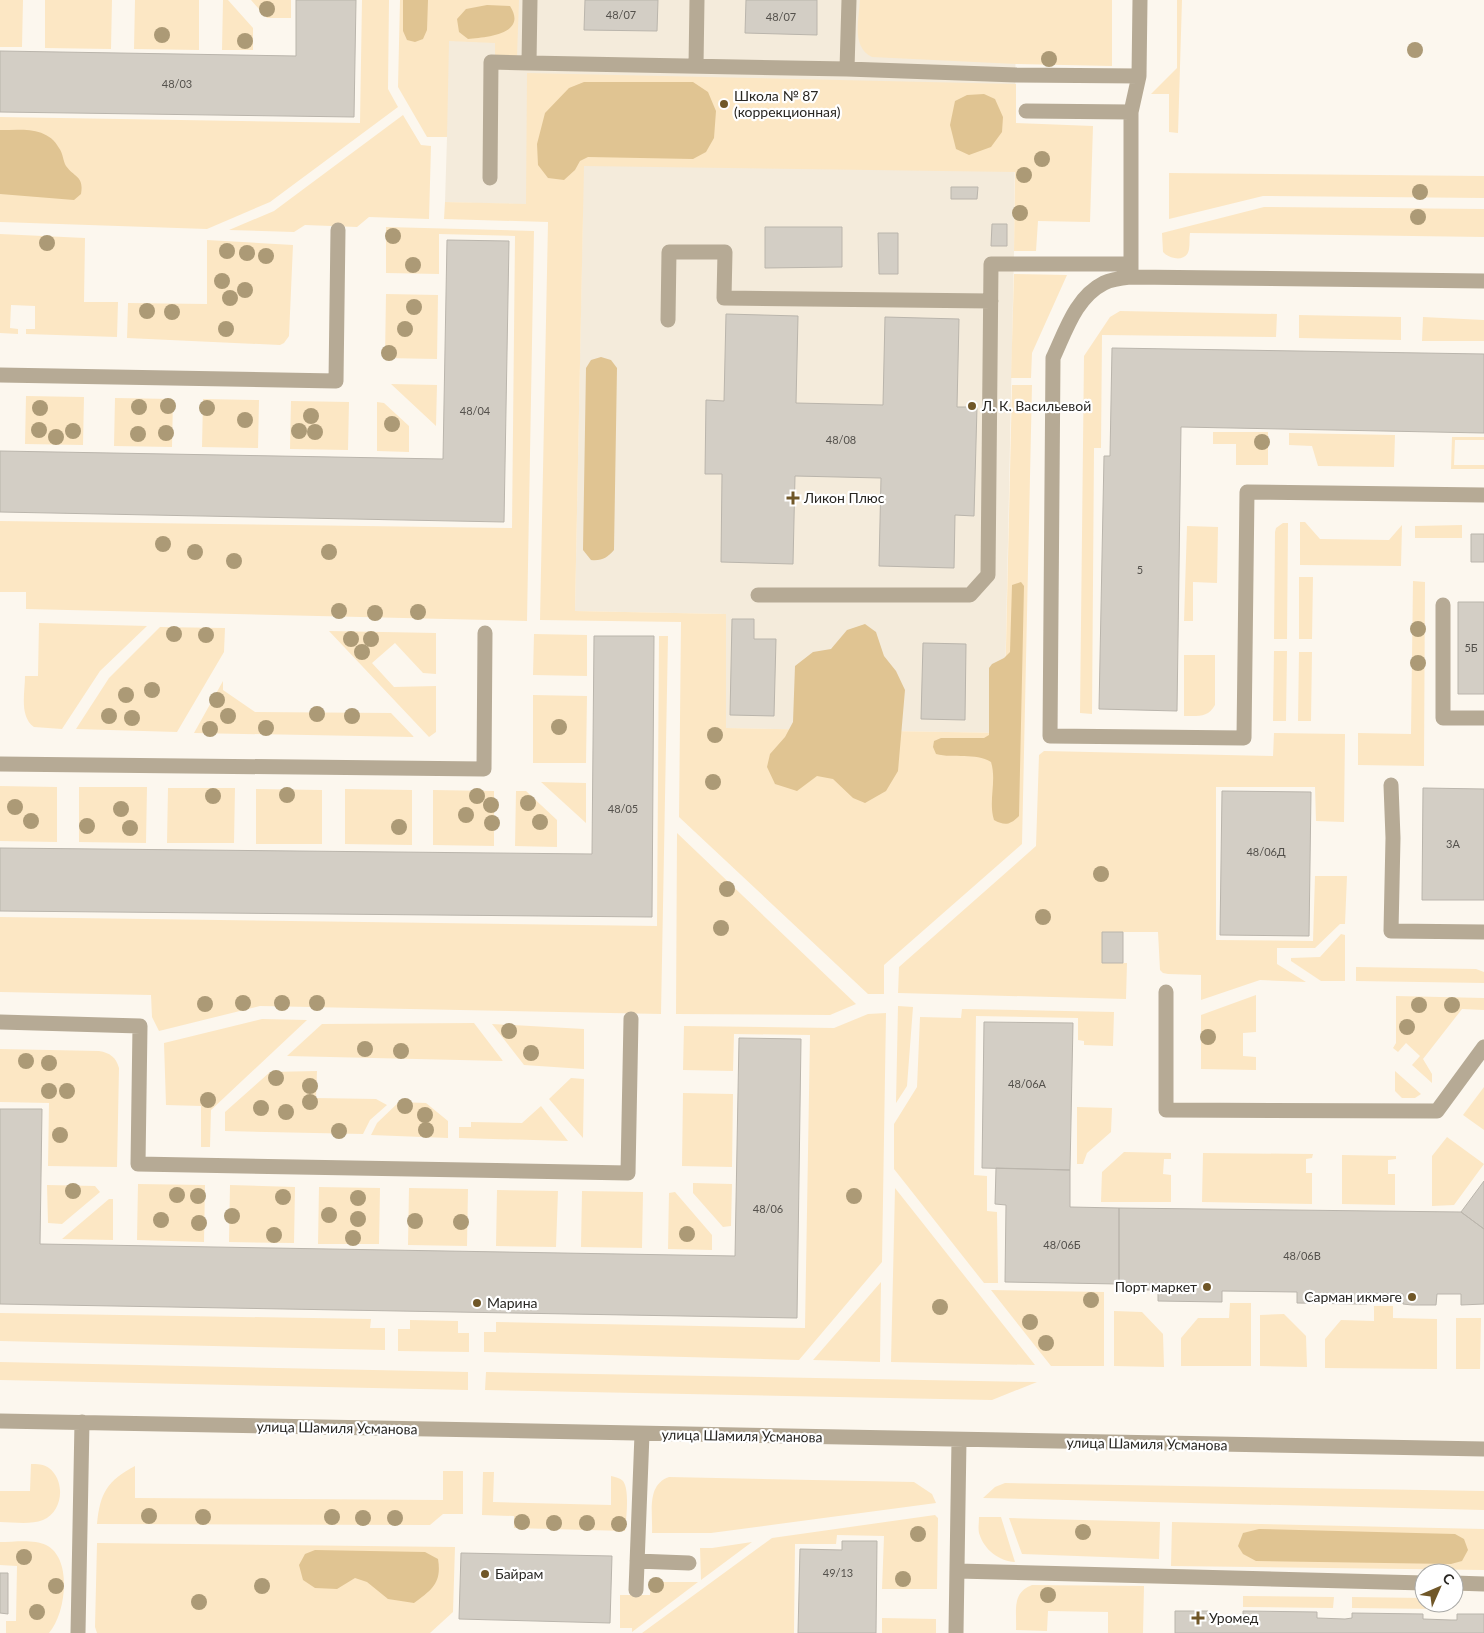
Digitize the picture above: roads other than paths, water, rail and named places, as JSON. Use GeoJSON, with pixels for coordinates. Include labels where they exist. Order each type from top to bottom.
{"type":"FeatureCollection","features":[{"type":"Feature","properties":{"kind":"street"},"geometry":{"type":"LineString","coordinates":[[529,63],[530,0]]}},
{"type":"Feature","properties":{"kind":"street"},"geometry":{"type":"LineString","coordinates":[[696,66],[697,0]]}},
{"type":"Feature","properties":{"kind":"street"},"geometry":{"type":"LineString","coordinates":[[847,69],[848,0]]}},
{"type":"Feature","properties":{"kind":"street"},"geometry":{"type":"LineString","coordinates":[[1131,270],[1131,112],[1140,76],[1140,0]]}},
{"type":"Feature","properties":{"kind":"street"},"geometry":{"type":"LineString","coordinates":[[490,178],[491,62],[847,69],[1016,75],[1140,76]]}},
{"type":"Feature","properties":{"kind":"street"},"geometry":{"type":"LineString","coordinates":[[1026,111],[1131,112]]}},
{"type":"Feature","properties":{"kind":"street"},"geometry":{"type":"LineString","coordinates":[[0,375],[336,381],[338,230]]}},
{"type":"Feature","properties":{"kind":"street"},"geometry":{"type":"LineString","coordinates":[[668,320],[669,252],[725,252],[724,298],[991,301]]}},
{"type":"Feature","properties":{"kind":"street"},"geometry":{"type":"LineString","coordinates":[[758,594],[970,595],[988,575],[991,264],[1484,281]]}},
{"type":"Feature","properties":{"kind":"street"},"geometry":{"type":"LineString","coordinates":[[1131,270],[1087,294],[1073,314],[1053,358],[1050,736],[1244,738],[1247,492],[1484,495]]}},
{"type":"Feature","properties":{"kind":"street"},"geometry":{"type":"LineString","coordinates":[[1443,605],[1443,718],[1484,718]]}},
{"type":"Feature","properties":{"kind":"street"},"geometry":{"type":"LineString","coordinates":[[0,764],[484,769],[485,634]]}},
{"type":"Feature","properties":{"kind":"street"},"geometry":{"type":"LineString","coordinates":[[1391,785],[1391,931],[1484,932]]}},
{"type":"Feature","properties":{"kind":"street"},"geometry":{"type":"LineString","coordinates":[[1166,992],[1166,1110],[1437,1111],[1484,1047]]}},
{"type":"Feature","properties":{"kind":"street"},"geometry":{"type":"LineString","coordinates":[[0,1022],[140,1026],[138,1164],[628,1173],[631,1019]]}},
{"type":"Feature","properties":{"kind":"street","name":"улица Шамиля Усманова"},"geometry":{"type":"LineString","coordinates":[[0,1421],[1484,1450]]}},
{"type":"Feature","properties":{"kind":"street"},"geometry":{"type":"LineString","coordinates":[[78,1633],[82,1422]]}},
{"type":"Feature","properties":{"kind":"street"},"geometry":{"type":"LineString","coordinates":[[636,1590],[642,1434]]}},
{"type":"Feature","properties":{"kind":"street"},"geometry":{"type":"LineString","coordinates":[[956,1633],[959,1440]]}},
{"type":"Feature","properties":{"kind":"street"},"geometry":{"type":"LineString","coordinates":[[637,1561],[689,1563]]}},
{"type":"Feature","properties":{"kind":"street"},"geometry":{"type":"LineString","coordinates":[[957,1571],[1414,1583]]}},
{"type":"Feature","properties":{"kind":"street"},"geometry":{"type":"LineString","coordinates":[[1464,1584],[1484,1584]]}},
{"type":"Feature","properties":{"kind":"place","name":"Школа № 87 (коррекционная)"},"geometry":{"type":"Point","coordinates":[724,104]}},
{"type":"Feature","properties":{"kind":"place","name":"Л. К. Васильевой"},"geometry":{"type":"Point","coordinates":[972,406]}},
{"type":"Feature","properties":{"kind":"place","name":"Ликон Плюс"},"geometry":{"type":"Point","coordinates":[793,498]}},
{"type":"Feature","properties":{"kind":"place","name":"Порт маркет"},"geometry":{"type":"Point","coordinates":[1207,1287]}},
{"type":"Feature","properties":{"kind":"place","name":"Сарман икмәге"},"geometry":{"type":"Point","coordinates":[1412,1297]}},
{"type":"Feature","properties":{"kind":"place","name":"Марина"},"geometry":{"type":"Point","coordinates":[477,1303]}},
{"type":"Feature","properties":{"kind":"place","name":"Байрам"},"geometry":{"type":"Point","coordinates":[485,1574]}},
{"type":"Feature","properties":{"kind":"place","name":"Уромед"},"geometry":{"type":"Point","coordinates":[1198,1618]}}]}
